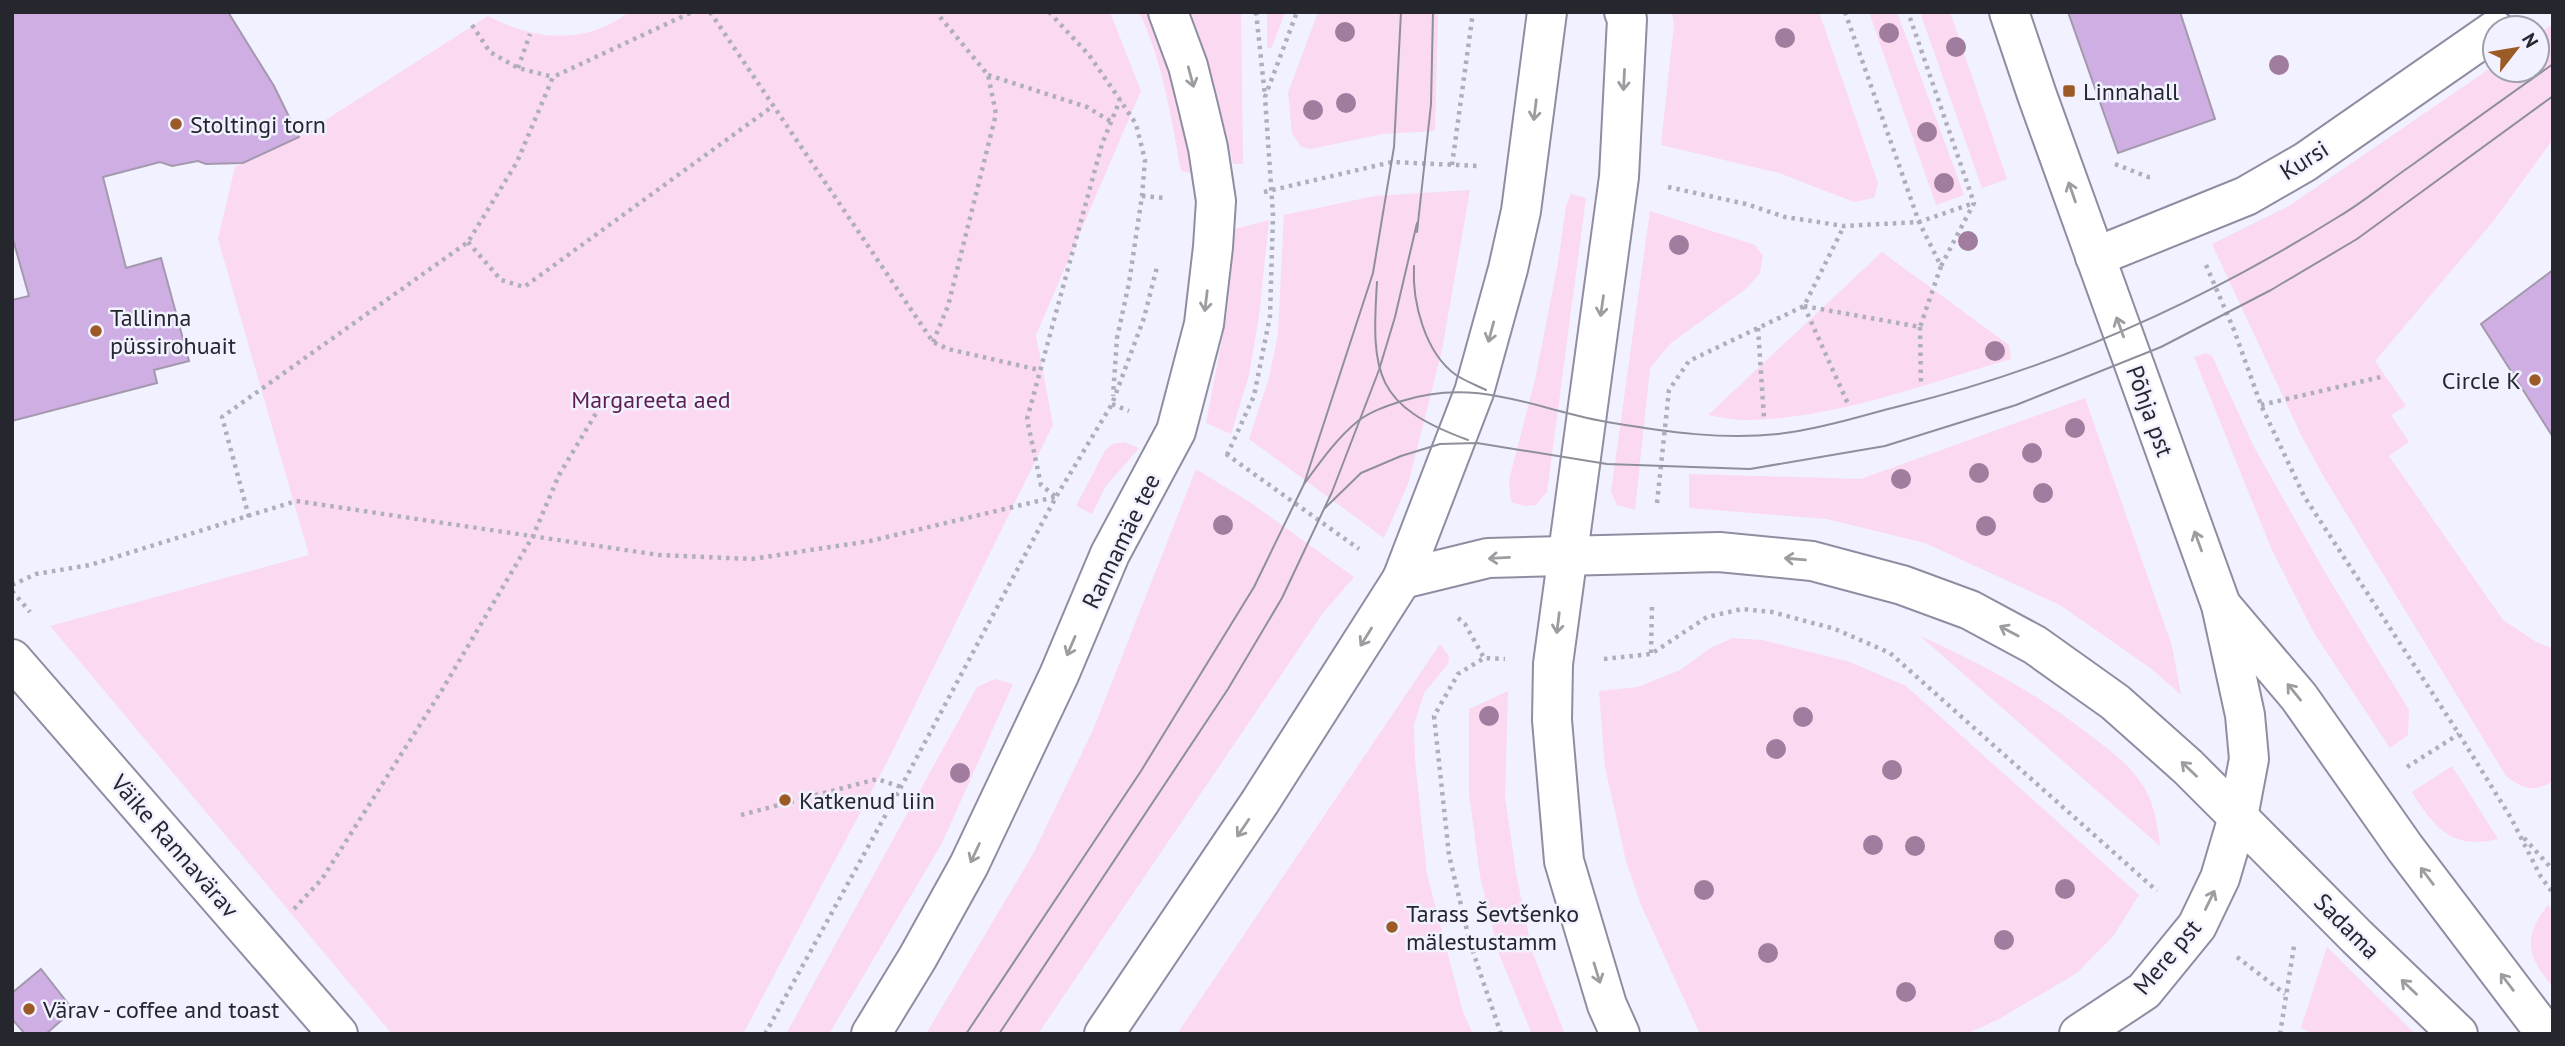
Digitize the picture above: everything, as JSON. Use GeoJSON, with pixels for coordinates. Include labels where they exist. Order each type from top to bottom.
{"type":"FeatureCollection","features":[{"type":"Feature","properties":{"kind":"main road","name":"Rannamäe tee"},"geometry":{"type":"LineString","coordinates":[[871,1034],[969,866],[1059,675],[1110,554],[1176,431],[1203,324],[1216,201],[1208,148],[1188,65],[1168,12]]}},
{"type":"Feature","properties":{"kind":"main road"},"geometry":{"type":"LineString","coordinates":[[1104,1034],[1260,802],[1402,579],[1475,389],[1508,269],[1521,211],[1547,12]]}},
{"type":"Feature","properties":{"kind":"main road"},"geometry":{"type":"LineString","coordinates":[[1620,1034],[1607,1005],[1564,861],[1552,720],[1553,664],[1619,177],[1627,19],[1624,12]]}},
{"type":"Feature","properties":{"kind":"main road","name":"Põhja pst"},"geometry":{"type":"LineString","coordinates":[[2009,12],[2221,605],[2245,715],[2249,759],[2238,817]]}},
{"type":"Feature","properties":{"kind":"main road","name":"Kursi"},"geometry":{"type":"LineString","coordinates":[[2095,257],[2246,196],[2305,162],[2481,39]]}},
{"type":"Feature","properties":{"kind":"main road","name":"Sadama"},"geometry":{"type":"LineString","coordinates":[[1402,579],[1488,558],[1720,552],[1812,561],[1902,585],[1970,610],[2035,645],[2115,702],[2188,767],[2458,1034]]}},
{"type":"Feature","properties":{"kind":"main road"},"geometry":{"type":"LineString","coordinates":[[2221,605],[2299,697],[2405,848],[2546,1034]]}},
{"type":"Feature","properties":{"kind":"main road","name":"Väike Rannavärav"},"geometry":{"type":"LineString","coordinates":[[12,659],[338,1034]]}},
{"type":"Feature","properties":{"kind":"main road","name":"Mere pst"},"geometry":{"type":"LineString","coordinates":[[2079,1034],[2144,991],[2197,926],[2220,878],[2238,817]]}},
{"type":"Feature","properties":{"kind":"path"},"geometry":{"type":"LineString","coordinates":[[472,25],[490,52],[518,68],[553,77],[692,12]]}},
{"type":"Feature","properties":{"kind":"path"},"geometry":{"type":"LineString","coordinates":[[710,12],[933,342],[948,349],[1038,370]]}},
{"type":"Feature","properties":{"kind":"path"},"geometry":{"type":"LineString","coordinates":[[933,342],[948,306],[996,114],[988,75],[936,12]]}},
{"type":"Feature","properties":{"kind":"path"},"geometry":{"type":"LineString","coordinates":[[1049,12],[1089,55],[1136,124],[1145,160],[1129,283],[1117,338],[1112,404]]}},
{"type":"Feature","properties":{"kind":"path"},"geometry":{"type":"LineString","coordinates":[[1227,455],[1254,396],[1270,316],[1274,255],[1272,191],[1256,12]]}},
{"type":"Feature","properties":{"kind":"path"},"geometry":{"type":"LineString","coordinates":[[1265,97],[1297,12]]}},
{"type":"Feature","properties":{"kind":"path"},"geometry":{"type":"LineString","coordinates":[[1272,191],[1392,162],[1452,165],[1472,12]]}},
{"type":"Feature","properties":{"kind":"path"},"geometry":{"type":"LineString","coordinates":[[1845,12],[1919,222],[1941,266]]}},
{"type":"Feature","properties":{"kind":"path"},"geometry":{"type":"LineString","coordinates":[[1908,12],[1974,203],[1941,266],[1920,327],[1921,385]]}},
{"type":"Feature","properties":{"kind":"path"},"geometry":{"type":"LineString","coordinates":[[518,68],[530,34]]}},
{"type":"Feature","properties":{"kind":"path"},"geometry":{"type":"LineString","coordinates":[[988,75],[1087,107],[1110,121]]}},
{"type":"Feature","properties":{"kind":"path"},"geometry":{"type":"LineString","coordinates":[[249,517],[222,417],[468,242],[517,162],[553,77]]}},
{"type":"Feature","properties":{"kind":"path"},"geometry":{"type":"LineString","coordinates":[[1056,497],[1041,485],[1027,419],[1038,370],[1102,144],[1120,100]]}},
{"type":"Feature","properties":{"kind":"path"},"geometry":{"type":"LineString","coordinates":[[468,242],[501,280],[524,286],[773,106]]}},
{"type":"Feature","properties":{"kind":"path"},"geometry":{"type":"LineString","coordinates":[[1167,209],[1168,187]]}},
{"type":"Feature","properties":{"kind":"path"},"geometry":{"type":"LineString","coordinates":[[1142,197],[1169,198]]}},
{"type":"Feature","properties":{"kind":"path"},"geometry":{"type":"LineString","coordinates":[[1804,306],[1844,226],[1919,222],[1974,203]]}},
{"type":"Feature","properties":{"kind":"path"},"geometry":{"type":"LineString","coordinates":[[2185,219],[2230,321],[2261,405],[2304,496],[2459,734],[2553,894]]}},
{"type":"Feature","properties":{"kind":"path"},"geometry":{"type":"LineString","coordinates":[[765,1034],[1056,497],[1112,404],[1144,318],[1157,265]]}},
{"type":"Feature","properties":{"kind":"path"},"geometry":{"type":"LineString","coordinates":[[1804,306],[1849,407]]}},
{"type":"Feature","properties":{"kind":"path"},"geometry":{"type":"LineString","coordinates":[[1920,327],[1804,306],[1689,361],[1669,390],[1653,555],[1651,654],[1707,617],[1742,609],[1772,612],[1835,629],[1890,653],[2197,926],[2285,994]]}},
{"type":"Feature","properties":{"kind":"path"},"geometry":{"type":"LineString","coordinates":[[1758,328],[1764,418]]}},
{"type":"Feature","properties":{"kind":"path"},"geometry":{"type":"LineString","coordinates":[[2261,405],[2385,376]]}},
{"type":"Feature","properties":{"kind":"path"},"geometry":{"type":"LineString","coordinates":[[252,936],[288,915],[322,879],[442,690],[533,536],[559,475],[598,410]]}},
{"type":"Feature","properties":{"kind":"path"},"geometry":{"type":"LineString","coordinates":[[12,585],[36,574],[90,565],[296,500],[659,555],[752,559],[870,541],[1056,497]]}},
{"type":"Feature","properties":{"kind":"path"},"geometry":{"type":"LineString","coordinates":[[1484,657],[1458,674],[1434,716],[1449,855],[1470,943],[1501,1034]]}},
{"type":"Feature","properties":{"kind":"path"},"geometry":{"type":"LineString","coordinates":[[741,815],[877,779],[901,787]]}},
{"type":"Feature","properties":{"kind":"path"},"geometry":{"type":"LineString","coordinates":[[2519,832],[2553,870]]}},
{"type":"Feature","properties":{"kind":"green space","name":"Margareeta aed"},"geometry":{"type":"Polygon","coordinates":[[[629,12],[1110,12],[1141,91],[1036,335],[1053,425],[888,760],[743,1034],[392,1034],[50,626],[309,555],[218,239],[235,167],[299,137],[488,16],[523,30],[559,36],[595,30],[629,12]]]}},
{"type":"Feature","properties":{"kind":"green space"},"geometry":{"type":"Polygon","coordinates":[[[1139,12],[1149,12],[1163,52],[1180,111],[1191,173],[1181,171],[1160,70],[1139,12]]]}},
{"type":"Feature","properties":{"kind":"green space"},"geometry":{"type":"Polygon","coordinates":[[[1191,12],[1241,12],[1243,164],[1233,164],[1214,82],[1191,12]]]}},
{"type":"Feature","properties":{"kind":"green space"},"geometry":{"type":"Polygon","coordinates":[[[1267,12],[1285,12],[1272,47],[1267,49],[1267,12]]]}},
{"type":"Feature","properties":{"kind":"green space"},"geometry":{"type":"Polygon","coordinates":[[[1318,12],[1438,12],[1435,131],[1382,134],[1311,149],[1301,147],[1292,133],[1288,93],[1318,12]]]}},
{"type":"Feature","properties":{"kind":"green space"},"geometry":{"type":"Polygon","coordinates":[[[1672,12],[1819,12],[1878,183],[1874,198],[1854,202],[1779,173],[1661,145],[1674,24],[1672,12]]]}},
{"type":"Feature","properties":{"kind":"green space"},"geometry":{"type":"Polygon","coordinates":[[[1869,12],[1897,12],[1964,195],[1936,205],[1869,12]]]}},
{"type":"Feature","properties":{"kind":"green space"},"geometry":{"type":"Polygon","coordinates":[[[1920,12],[1950,12],[2007,179],[1982,188],[1920,12]]]}},
{"type":"Feature","properties":{"kind":"green space"},"geometry":{"type":"Polygon","coordinates":[[[2553,24],[2553,139],[2495,219],[2375,361],[2406,406],[2391,415],[2409,442],[2389,456],[2503,620],[2538,643],[2553,648],[2553,781],[2540,787],[2529,788],[2506,776],[2324,477],[2301,435],[2212,244],[2289,206],[2481,75],[2481,84],[2551,84],[2553,24]]]}},
{"type":"Feature","properties":{"kind":"green space"},"geometry":{"type":"Polygon","coordinates":[[[1470,190],[1442,350],[1408,484],[1384,538],[1249,439],[1269,378],[1278,334],[1284,215],[1375,196],[1470,190]]]}},
{"type":"Feature","properties":{"kind":"green space"},"geometry":{"type":"Polygon","coordinates":[[[1571,194],[1586,198],[1547,492],[1536,505],[1524,506],[1511,502],[1509,480],[1535,380],[1558,263],[1566,206],[1571,194]]]}},
{"type":"Feature","properties":{"kind":"green space"},"geometry":{"type":"Polygon","coordinates":[[[1650,211],[1755,245],[1763,256],[1760,273],[1747,288],[1671,343],[1650,368],[1635,510],[1617,505],[1611,492],[1650,211]]]}},
{"type":"Feature","properties":{"kind":"green space"},"geometry":{"type":"Polygon","coordinates":[[[1269,220],[1259,316],[1249,375],[1231,434],[1206,423],[1227,314],[1235,229],[1269,220]]]}},
{"type":"Feature","properties":{"kind":"green space"},"geometry":{"type":"Polygon","coordinates":[[[1882,252],[2009,345],[2011,359],[1880,398],[1813,414],[1745,420],[1708,415],[1882,252]]]}},
{"type":"Feature","properties":{"kind":"green space"},"geometry":{"type":"Polygon","coordinates":[[[2206,353],[2212,356],[2254,447],[2323,569],[2409,710],[2408,735],[2390,748],[2314,633],[2271,548],[2194,357],[2206,353]]]}},
{"type":"Feature","properties":{"kind":"green space"},"geometry":{"type":"Polygon","coordinates":[[[2085,398],[2172,646],[2181,695],[2153,670],[2060,605],[1925,543],[1827,519],[1689,508],[1689,474],[1861,479],[2085,398]]]}},
{"type":"Feature","properties":{"kind":"green space"},"geometry":{"type":"Polygon","coordinates":[[[1124,442],[1139,448],[1106,486],[1092,514],[1076,506],[1106,449],[1113,444],[1124,442]]]}},
{"type":"Feature","properties":{"kind":"green space"},"geometry":{"type":"Polygon","coordinates":[[[1196,469],[1251,503],[1354,577],[1323,613],[1038,1034],[926,1034],[1033,854],[1093,730],[1196,469]]]}},
{"type":"Feature","properties":{"kind":"green space"},"geometry":{"type":"Polygon","coordinates":[[[1920,636],[2027,691],[2122,760],[2148,795],[2160,846],[1920,636]]]}},
{"type":"Feature","properties":{"kind":"green space"},"geometry":{"type":"Polygon","coordinates":[[[1733,638],[1762,640],[1850,662],[1906,686],[2139,895],[2114,935],[2077,973],[1999,1019],[1966,1034],[1700,1034],[1641,905],[1626,861],[1605,767],[1599,691],[1638,687],[1680,670],[1712,647],[1733,638]]]}},
{"type":"Feature","properties":{"kind":"green space"},"geometry":{"type":"Polygon","coordinates":[[[1440,644],[1449,656],[1448,664],[1424,693],[1414,725],[1415,760],[1427,874],[1463,1012],[1473,1034],[1177,1034],[1440,644]]]}},
{"type":"Feature","properties":{"kind":"green space"},"geometry":{"type":"Polygon","coordinates":[[[995,679],[1013,684],[942,843],[829,1034],[786,1034],[977,687],[995,679]]]}},
{"type":"Feature","properties":{"kind":"green space"},"geometry":{"type":"Polygon","coordinates":[[[1508,691],[1505,797],[1516,873],[1532,951],[1565,1034],[1532,1034],[1499,954],[1480,876],[1469,793],[1469,709],[1508,691]]]}},
{"type":"Feature","properties":{"kind":"green space"},"geometry":{"type":"Polygon","coordinates":[[[2452,766],[2498,839],[2468,841],[2446,833],[2428,816],[2412,792],[2452,766]]]}},
{"type":"Feature","properties":{"kind":"green space"},"geometry":{"type":"Polygon","coordinates":[[[2548,905],[2553,912],[2553,987],[2538,966],[2531,947],[2534,927],[2548,905]]]}},
{"type":"Feature","properties":{"kind":"green space"},"geometry":{"type":"Polygon","coordinates":[[[2327,947],[2415,1034],[2313,1034],[2301,1028],[2327,947]]]}},
{"type":"Feature","properties":{"kind":"building"},"geometry":{"type":"Polygon","coordinates":[[[12,12],[228,12],[274,86],[299,137],[243,163],[206,164],[198,161],[172,166],[160,162],[103,177],[126,268],[161,258],[189,361],[154,370],[157,383],[12,421],[12,300],[29,296],[12,236],[12,12]]]}},
{"type":"Feature","properties":{"kind":"building"},"geometry":{"type":"Polygon","coordinates":[[[2068,12],[2180,12],[2215,119],[2118,153],[2068,12]]]}},
{"type":"Feature","properties":{"kind":"building","name":"Circle K"},"geometry":{"type":"Polygon","coordinates":[[[2553,270],[2553,437],[2481,324],[2553,270]]]}},
{"type":"Feature","properties":{"kind":"building"},"geometry":{"type":"Polygon","coordinates":[[[41,969],[73,1010],[46,1034],[25,1034],[12,1019],[12,993],[41,969]]]}},
{"type":"Feature","properties":{"kind":"tram line"},"geometry":{"type":"LineString","coordinates":[[966,1034],[1141,771],[1254,587],[1304,484],[1373,273],[1394,147],[1401,12]]}},
{"type":"Feature","properties":{"kind":"tram line"},"geometry":{"type":"LineString","coordinates":[[1417,232],[1431,104],[1433,12]]}},
{"type":"Feature","properties":{"kind":"tram line"},"geometry":{"type":"LineString","coordinates":[[1304,484],[1336,443],[1358,421],[1385,407],[1430,394],[1483,394],[1633,426],[1695,434],[1757,436],[1794,432],[1840,422],[2015,372],[2071,352],[2181,304],[2287,248],[2357,205],[2553,64]]}},
{"type":"Feature","properties":{"kind":"tram line"},"geometry":{"type":"LineString","coordinates":[[1325,508],[1361,473],[1401,456],[1440,444],[1477,443],[1607,464],[1750,469],[1885,446],[2016,405],[2161,347],[2271,290],[2357,239],[2553,96]]}},
{"type":"Feature","properties":{"kind":"tram line"},"geometry":{"type":"LineString","coordinates":[[999,1034],[1228,689],[1282,598],[1332,492],[1379,370],[1395,317],[1417,223]]}},
{"type":"Feature","properties":{"kind":"tram line"},"geometry":{"type":"LineString","coordinates":[[1414,266],[1418,311],[1436,354],[1456,375],[1486,390]]}},
{"type":"Feature","properties":{"kind":"tram line"},"geometry":{"type":"LineString","coordinates":[[1377,282],[1376,341],[1385,383],[1397,400],[1414,414],[1468,440]]}},
{"type":"Feature","properties":{"kind":"place","name":"Linnahall"},"geometry":{"type":"Point","coordinates":[2069,91]}},
{"type":"Feature","properties":{"kind":"place","name":"Stoltingi torn"},"geometry":{"type":"Point","coordinates":[176,124]}},
{"type":"Feature","properties":{"kind":"place","name":"Tallinna püssirohuait"},"geometry":{"type":"Point","coordinates":[96,331]}},
{"type":"Feature","properties":{"kind":"place","name":"Circle K"},"geometry":{"type":"Point","coordinates":[2535,380]}},
{"type":"Feature","properties":{"kind":"place","name":"Katkenud liin"},"geometry":{"type":"Point","coordinates":[785,800]}},
{"type":"Feature","properties":{"kind":"place","name":"Tarass Ševtšenko mälestustamm"},"geometry":{"type":"Point","coordinates":[1392,927]}},
{"type":"Feature","properties":{"kind":"place","name":"Värav - coffee and toast"},"geometry":{"type":"Point","coordinates":[29,1009]}}]}
